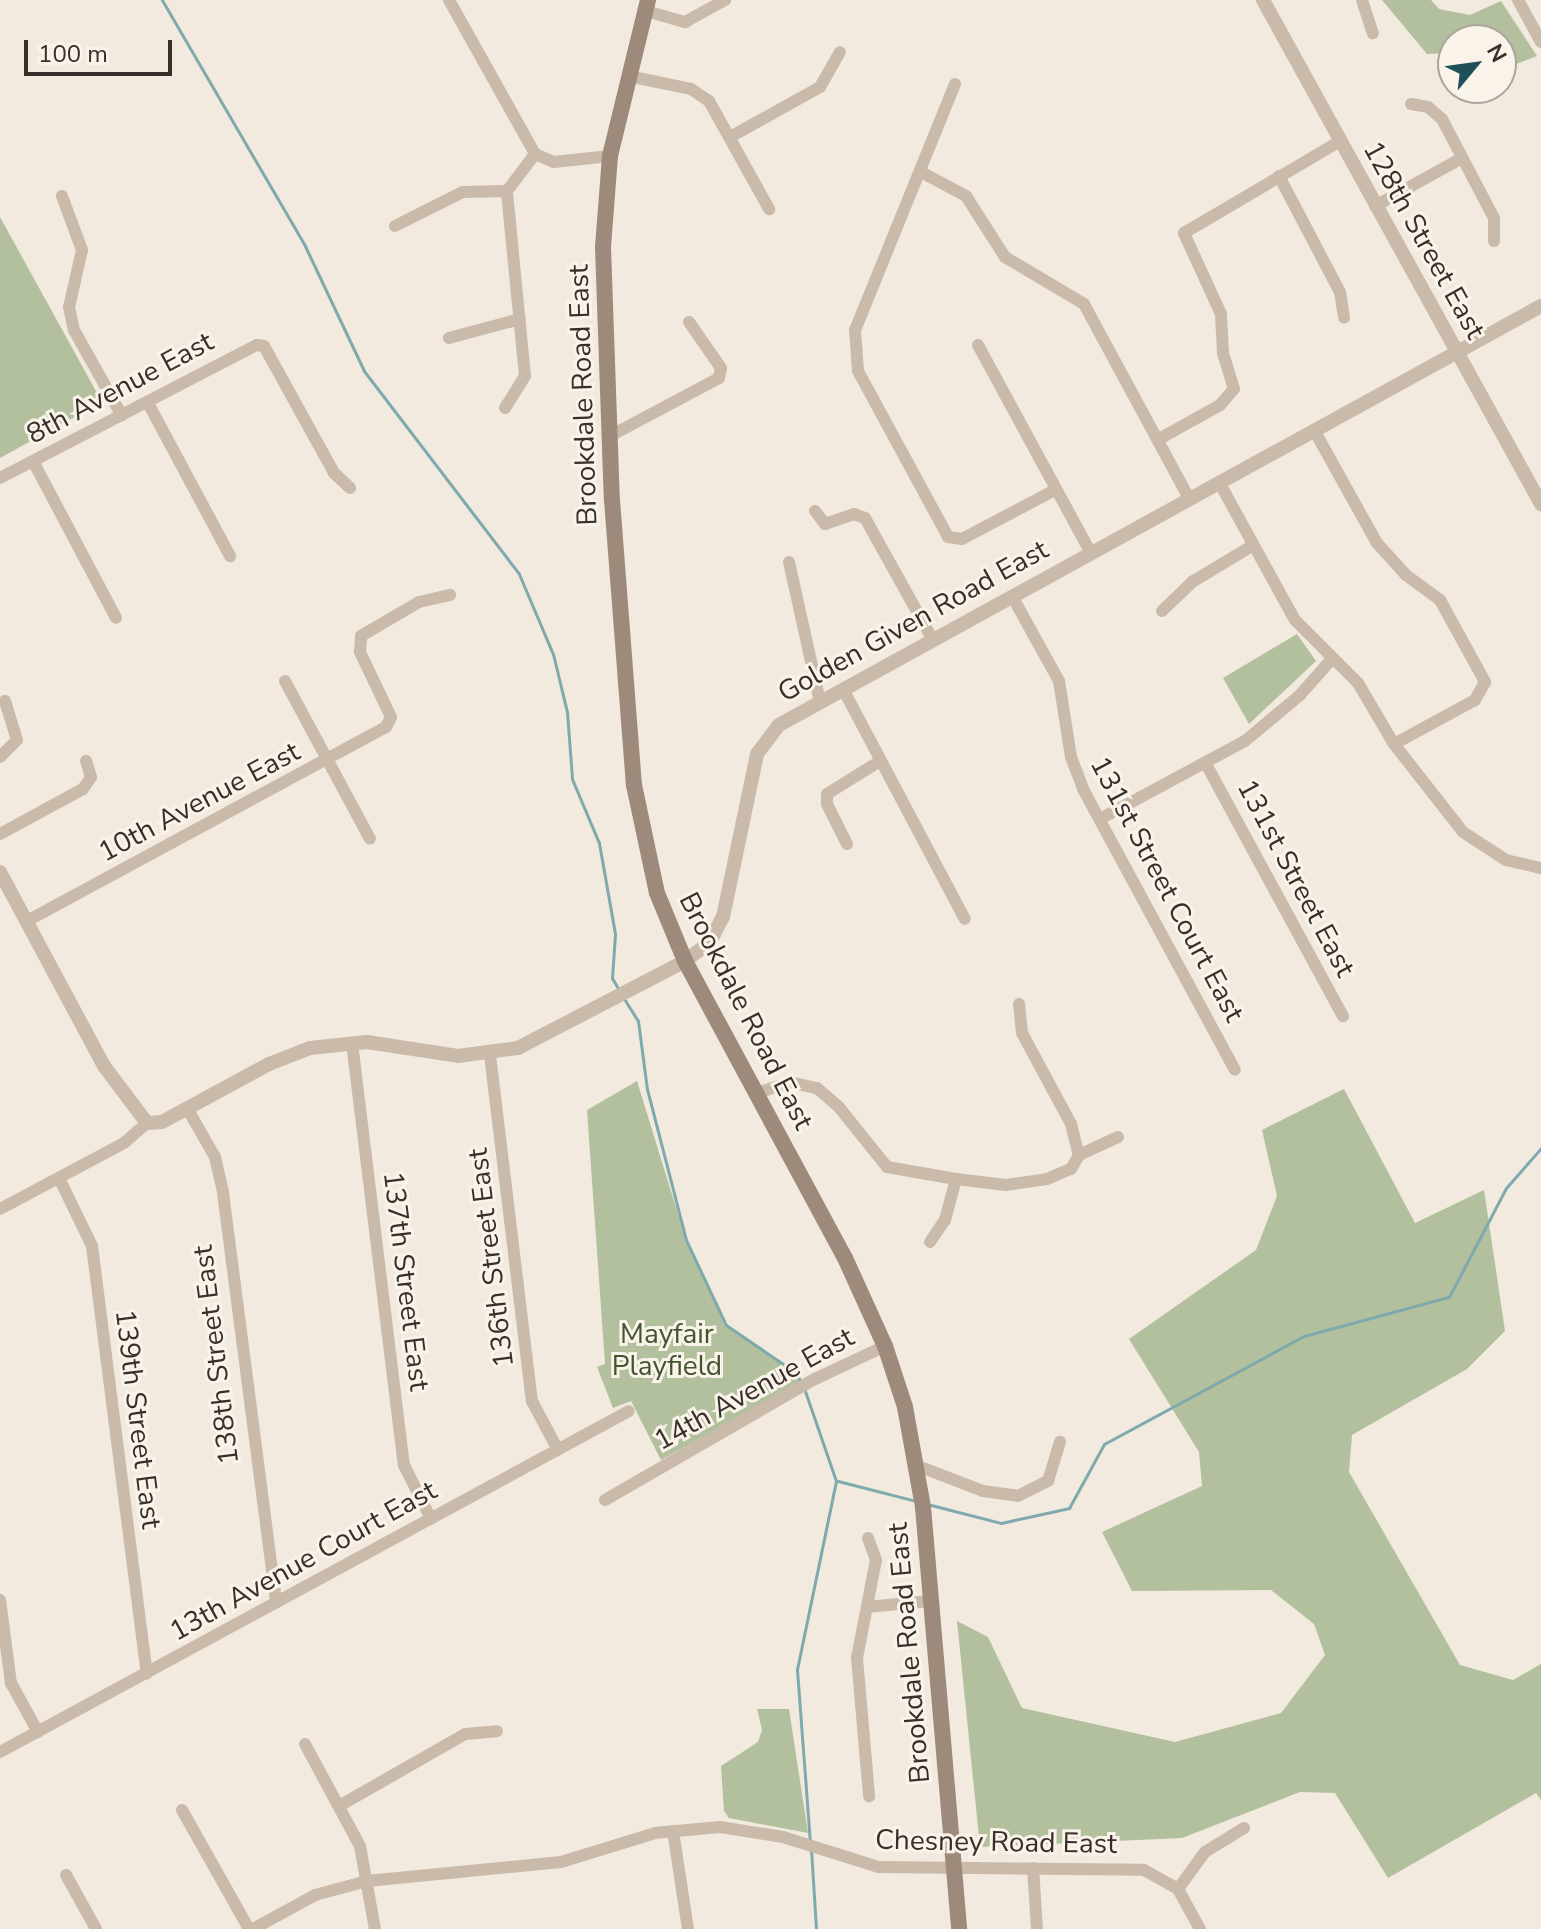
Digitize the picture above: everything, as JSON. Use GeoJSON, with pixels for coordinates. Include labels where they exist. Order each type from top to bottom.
{"type":"FeatureCollection","features":[{"type":"Feature","properties":{"kind":"main road","name":"Brookdale Road East"},"geometry":{"type":"LineString","coordinates":[[647,6],[610,156],[603,247],[610,436],[634,785],[657,893],[685,961],[845,1258],[885,1346],[918,1466],[959,1929]]}},
{"type":"Feature","properties":{"kind":"street"},"geometry":{"type":"LineString","coordinates":[[647,6],[685,22],[725,0]]}},
{"type":"Feature","properties":{"kind":"street","name":"128th Street East"},"geometry":{"type":"LineString","coordinates":[[1263,0],[1541,504]]}},
{"type":"Feature","properties":{"kind":"street"},"geometry":{"type":"LineString","coordinates":[[1362,0],[1373,33]]}},
{"type":"Feature","properties":{"kind":"street"},"geometry":{"type":"LineString","coordinates":[[1518,0],[1541,42]]}},
{"type":"Feature","properties":{"kind":"street"},"geometry":{"type":"LineString","coordinates":[[454,2],[535,154],[554,162],[610,156]]}},
{"type":"Feature","properties":{"kind":"street"},"geometry":{"type":"LineString","coordinates":[[732,136],[820,87],[840,52]]}},
{"type":"Feature","properties":{"kind":"street"},"geometry":{"type":"LineString","coordinates":[[628,76],[698,92],[732,136],[769,209]]}},
{"type":"Feature","properties":{"kind":"street"},"geometry":{"type":"LineString","coordinates":[[955,84],[855,330],[858,371],[948,537],[962,539],[1055,490]]}},
{"type":"Feature","properties":{"kind":"street"},"geometry":{"type":"LineString","coordinates":[[1411,104],[1428,107],[1442,119],[1494,218],[1494,241]]}},
{"type":"Feature","properties":{"kind":"street"},"geometry":{"type":"LineString","coordinates":[[1159,439],[1220,405],[1234,389],[1218,305],[1183,236],[1199,221],[1340,141]]}},
{"type":"Feature","properties":{"kind":"street"},"geometry":{"type":"LineString","coordinates":[[505,408],[525,376],[507,191],[535,154]]}},
{"type":"Feature","properties":{"kind":"street"},"geometry":{"type":"LineString","coordinates":[[1375,206],[1462,158]]}},
{"type":"Feature","properties":{"kind":"street"},"geometry":{"type":"LineString","coordinates":[[921,172],[966,196],[1005,257],[1084,304],[1189,498]]}},
{"type":"Feature","properties":{"kind":"street"},"geometry":{"type":"LineString","coordinates":[[1279,176],[1340,292],[1344,318]]}},
{"type":"Feature","properties":{"kind":"street"},"geometry":{"type":"LineString","coordinates":[[395,226],[463,192],[507,191]]}},
{"type":"Feature","properties":{"kind":"street"},"geometry":{"type":"LineString","coordinates":[[62,196],[82,250],[69,307],[74,330],[122,416]]}},
{"type":"Feature","properties":{"kind":"street","name":"Golden Given Road East"},"geometry":{"type":"LineString","coordinates":[[0,1209],[124,1143],[147,1123],[187,1108],[286,1056],[352,1043],[490,1055],[529,1043],[685,961],[710,942],[723,917],[757,754],[779,725],[1541,306]]}},
{"type":"Feature","properties":{"kind":"street"},"geometry":{"type":"LineString","coordinates":[[449,338],[520,319]]}},
{"type":"Feature","properties":{"kind":"street"},"geometry":{"type":"LineString","coordinates":[[610,436],[719,378],[721,368],[689,322]]}},
{"type":"Feature","properties":{"kind":"street"},"geometry":{"type":"LineString","coordinates":[[978,345],[1091,553]]}},
{"type":"Feature","properties":{"kind":"street","name":"8th Avenue East"},"geometry":{"type":"LineString","coordinates":[[0,478],[148,403],[243,349],[264,346],[334,473],[350,488]]}},
{"type":"Feature","properties":{"kind":"street"},"geometry":{"type":"LineString","coordinates":[[148,403],[230,556]]}},
{"type":"Feature","properties":{"kind":"street"},"geometry":{"type":"LineString","coordinates":[[1314,430],[1377,543],[1406,575],[1440,600],[1486,685],[1475,700],[1394,744]]}},
{"type":"Feature","properties":{"kind":"street"},"geometry":{"type":"LineString","coordinates":[[34,463],[116,618]]}},
{"type":"Feature","properties":{"kind":"street"},"geometry":{"type":"LineString","coordinates":[[1219,482],[1295,620],[1331,660],[1358,683],[1394,744],[1469,838],[1506,860],[1541,868]]}},
{"type":"Feature","properties":{"kind":"street"},"geometry":{"type":"LineString","coordinates":[[815,511],[825,524],[854,514],[865,518],[933,640]]}},
{"type":"Feature","properties":{"kind":"street"},"geometry":{"type":"LineString","coordinates":[[1162,611],[1192,582],[1252,546]]}},
{"type":"Feature","properties":{"kind":"street"},"geometry":{"type":"LineString","coordinates":[[789,562],[820,702]]}},
{"type":"Feature","properties":{"kind":"street","name":"10th Avenue East"},"geometry":{"type":"LineString","coordinates":[[27,921],[328,761],[391,722],[359,645],[361,636],[431,597],[450,595]]}},
{"type":"Feature","properties":{"kind":"street","name":"131st Street Court East"},"geometry":{"type":"LineString","coordinates":[[1012,596],[1059,681],[1073,764],[1235,1070]]}},
{"type":"Feature","properties":{"kind":"street"},"geometry":{"type":"LineString","coordinates":[[1100,819],[1206,764],[1273,719],[1331,660]]}},
{"type":"Feature","properties":{"kind":"street"},"geometry":{"type":"LineString","coordinates":[[285,681],[370,839]]}},
{"type":"Feature","properties":{"kind":"street"},"geometry":{"type":"LineString","coordinates":[[843,689],[965,919]]}},
{"type":"Feature","properties":{"kind":"street"},"geometry":{"type":"LineString","coordinates":[[0,757],[17,740],[5,701]]}},
{"type":"Feature","properties":{"kind":"street"},"geometry":{"type":"LineString","coordinates":[[0,834],[83,789],[91,777],[86,761]]}},
{"type":"Feature","properties":{"kind":"street"},"geometry":{"type":"LineString","coordinates":[[847,844],[827,804],[827,794],[880,761]]}},
{"type":"Feature","properties":{"kind":"street","name":"131st Street East"},"geometry":{"type":"LineString","coordinates":[[1206,764],[1343,1016]]}},
{"type":"Feature","properties":{"kind":"street"},"geometry":{"type":"LineString","coordinates":[[0,872],[104,1066],[147,1123]]}},
{"type":"Feature","properties":{"kind":"street"},"geometry":{"type":"LineString","coordinates":[[1019,1004],[1022,1033],[1071,1124],[1079,1155]]}},
{"type":"Feature","properties":{"kind":"street","name":"137th Street East"},"geometry":{"type":"LineString","coordinates":[[352,1043],[404,1465],[431,1519]]}},
{"type":"Feature","properties":{"kind":"street","name":"136th Street East"},"geometry":{"type":"LineString","coordinates":[[490,1055],[532,1401],[558,1450]]}},
{"type":"Feature","properties":{"kind":"street"},"geometry":{"type":"LineString","coordinates":[[757,1093],[790,1082],[817,1088],[838,1106],[887,1167],[956,1179],[1026,1183],[1071,1169],[1079,1155],[1118,1137]]}},
{"type":"Feature","properties":{"kind":"street","name":"138th Street East"},"geometry":{"type":"LineString","coordinates":[[187,1108],[215,1157],[223,1193],[276,1603]]}},
{"type":"Feature","properties":{"kind":"street","name":"139th Street East"},"geometry":{"type":"LineString","coordinates":[[59,1178],[92,1246],[147,1673]]}},
{"type":"Feature","properties":{"kind":"street"},"geometry":{"type":"LineString","coordinates":[[930,1242],[945,1220],[956,1179]]}},
{"type":"Feature","properties":{"kind":"street","name":"14th Avenue East"},"geometry":{"type":"LineString","coordinates":[[605,1500],[815,1379],[885,1346]]}},
{"type":"Feature","properties":{"kind":"street","name":"13th Avenue Court East"},"geometry":{"type":"LineString","coordinates":[[0,1752],[629,1411]]}},
{"type":"Feature","properties":{"kind":"street"},"geometry":{"type":"LineString","coordinates":[[918,1466],[983,1491],[1018,1496],[1048,1481],[1060,1442]]}},
{"type":"Feature","properties":{"kind":"street"},"geometry":{"type":"LineString","coordinates":[[868,1538],[876,1560],[857,1658],[869,1796]]}},
{"type":"Feature","properties":{"kind":"street"},"geometry":{"type":"LineString","coordinates":[[0,1600],[11,1683],[38,1732]]}},
{"type":"Feature","properties":{"kind":"street"},"geometry":{"type":"LineString","coordinates":[[867,1607],[930,1601]]}},
{"type":"Feature","properties":{"kind":"street"},"geometry":{"type":"LineString","coordinates":[[339,1806],[465,1734],[497,1731]]}},
{"type":"Feature","properties":{"kind":"street"},"geometry":{"type":"LineString","coordinates":[[305,1744],[360,1846],[375,1929]]}},
{"type":"Feature","properties":{"kind":"street"},"geometry":{"type":"LineString","coordinates":[[182,1810],[251,1929]]}},
{"type":"Feature","properties":{"kind":"street"},"geometry":{"type":"LineString","coordinates":[[1200,1929],[1178,1889],[1205,1852],[1244,1828]]}},
{"type":"Feature","properties":{"kind":"street","name":"Chesney Road East"},"geometry":{"type":"LineString","coordinates":[[251,1929],[315,1895],[367,1881],[561,1862],[673,1831],[744,1829],[879,1867],[954,1871],[1130,1868],[1178,1889]]}},
{"type":"Feature","properties":{"kind":"street"},"geometry":{"type":"LineString","coordinates":[[673,1831],[688,1929]]}},
{"type":"Feature","properties":{"kind":"street"},"geometry":{"type":"LineString","coordinates":[[1033,1868],[1037,1929]]}},
{"type":"Feature","properties":{"kind":"street"},"geometry":{"type":"LineString","coordinates":[[66,1875],[96,1929]]}},
{"type":"Feature","properties":{"kind":"green space"},"geometry":{"type":"Polygon","coordinates":[[[1382,0],[1431,0],[1439,9],[1470,15],[1501,1],[1516,24],[1437,24],[1437,54],[1427,54],[1382,0]]]}},
{"type":"Feature","properties":{"kind":"green space"},"geometry":{"type":"Polygon","coordinates":[[[1517,25],[1537,56],[1517,64],[1517,25]]]}},
{"type":"Feature","properties":{"kind":"green space"},"geometry":{"type":"Polygon","coordinates":[[[0,217],[102,402],[0,458],[0,217]]]}},
{"type":"Feature","properties":{"kind":"green space"},"geometry":{"type":"Polygon","coordinates":[[[1297,634],[1316,661],[1249,724],[1223,678],[1297,634]]]}},
{"type":"Feature","properties":{"kind":"green space","name":"Mayfair Playfield"},"geometry":{"type":"Polygon","coordinates":[[[637,1081],[686,1240],[726,1324],[796,1373],[801,1383],[661,1460],[631,1401],[613,1408],[597,1367],[605,1364],[587,1110],[637,1081]]]}},
{"type":"Feature","properties":{"kind":"green space"},"geometry":{"type":"Polygon","coordinates":[[[1344,1089],[1415,1223],[1484,1190],[1505,1331],[1467,1369],[1352,1435],[1349,1472],[1460,1665],[1513,1680],[1541,1664],[1541,1800],[1536,1793],[1388,1878],[1335,1793],[1300,1792],[1182,1838],[980,1847],[957,1621],[988,1637],[1022,1708],[1175,1742],[1281,1713],[1325,1655],[1314,1624],[1271,1590],[1132,1591],[1102,1532],[1202,1486],[1199,1452],[1129,1339],[1256,1250],[1277,1196],[1262,1130],[1344,1089]]]}},
{"type":"Feature","properties":{"kind":"green space"},"geometry":{"type":"Polygon","coordinates":[[[757,1709],[789,1709],[808,1833],[729,1818],[724,1811],[721,1766],[758,1742],[762,1730],[757,1709]]]}},
{"type":"Feature","properties":{"kind":"waterway"},"geometry":{"type":"LineString","coordinates":[[162,0],[305,246],[364,371],[519,574],[553,654],[567,712],[572,779],[599,843],[615,934],[612,978],[619,990]]}},
{"type":"Feature","properties":{"kind":"waterway"},"geometry":{"type":"LineString","coordinates":[[623,997],[638,1021],[647,1089],[686,1240],[726,1325],[796,1373],[802,1384]]}},
{"type":"Feature","properties":{"kind":"waterway"},"geometry":{"type":"LineString","coordinates":[[927,1504],[1001,1523],[1069,1508],[1104,1444],[1304,1336],[1449,1297],[1506,1188],[1541,1148]]}},
{"type":"Feature","properties":{"kind":"waterway"},"geometry":{"type":"LineString","coordinates":[[805,1391],[836,1481],[797,1670],[810,1841]]}},
{"type":"Feature","properties":{"kind":"waterway"},"geometry":{"type":"LineString","coordinates":[[838,1481],[916,1501]]}},
{"type":"Feature","properties":{"kind":"waterway"},"geometry":{"type":"LineString","coordinates":[[811,1849],[816,1929]]}}]}
